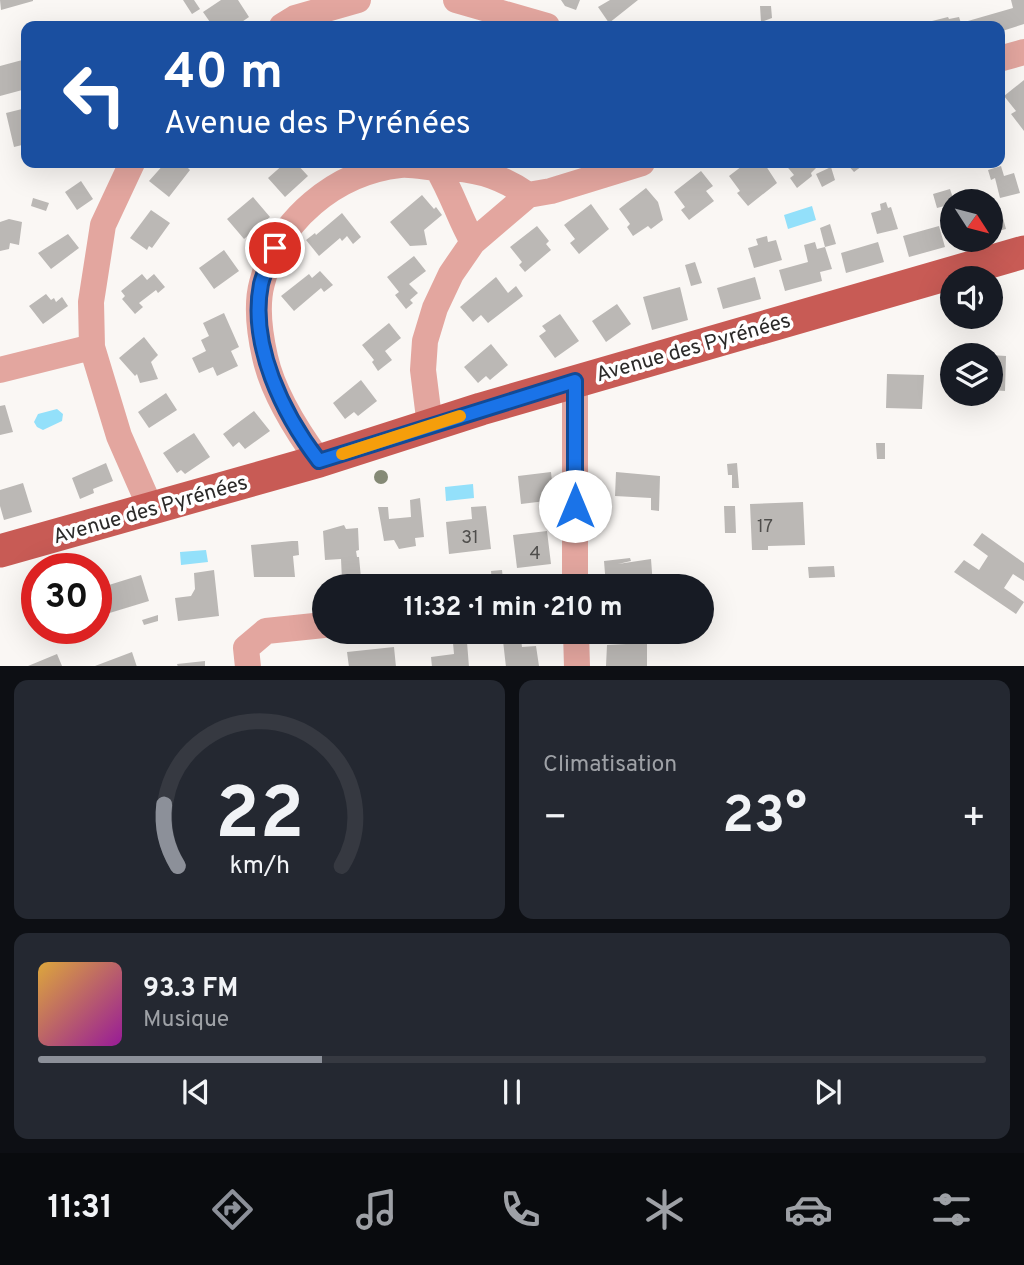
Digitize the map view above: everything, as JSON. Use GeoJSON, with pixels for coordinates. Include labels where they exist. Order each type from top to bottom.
{"type":"FeatureCollection","features":[{"type":"Feature","properties":{"kind":"main road","name":"Avenue des Pyrénées"},"geometry":{"type":"LineString","coordinates":[[0,551],[319,461],[575,381],[1024,252]]}},
{"type":"Feature","properties":{"kind":"street"},"geometry":{"type":"LineString","coordinates":[[289,15],[358,0]]}},
{"type":"Feature","properties":{"kind":"street"},"geometry":{"type":"LineString","coordinates":[[456,0],[530,21]]}},
{"type":"Feature","properties":{"kind":"street"},"geometry":{"type":"LineString","coordinates":[[1005,57],[1024,52]]}},
{"type":"Feature","properties":{"kind":"street"},"geometry":{"type":"LineString","coordinates":[[130,168],[103,225],[90,302],[92,347],[119,436],[151,509]]}},
{"type":"Feature","properties":{"kind":"street"},"geometry":{"type":"LineString","coordinates":[[319,461],[279,395],[265,359],[260,324],[261,284],[275,248],[295,220],[327,191],[364,174],[389,168]]}},
{"type":"Feature","properties":{"kind":"street"},"geometry":{"type":"LineString","coordinates":[[437,168],[449,187],[474,242]]}},
{"type":"Feature","properties":{"kind":"street"},"geometry":{"type":"LineString","coordinates":[[465,168],[508,181],[528,195]]}},
{"type":"Feature","properties":{"kind":"street"},"geometry":{"type":"LineString","coordinates":[[430,426],[423,370],[425,341],[435,308],[451,274],[474,242],[528,195],[551,191],[626,168]]}},
{"type":"Feature","properties":{"kind":"street"},"geometry":{"type":"LineString","coordinates":[[0,370],[92,347]]}},
{"type":"Feature","properties":{"kind":"street"},"geometry":{"type":"LineString","coordinates":[[575,381],[575,574]]}},
{"type":"Feature","properties":{"kind":"street"},"geometry":{"type":"LineString","coordinates":[[248,666],[246,648],[266,631],[312,626]]}},
{"type":"Feature","properties":{"kind":"street"},"geometry":{"type":"LineString","coordinates":[[576,644],[577,666]]}},
{"type":"Feature","properties":{"kind":"water"},"geometry":{"type":"Polygon","coordinates":[[[812,206],[816,220],[788,229],[784,215],[812,206]]]}},
{"type":"Feature","properties":{"kind":"water"},"geometry":{"type":"Polygon","coordinates":[[[57,409],[63,414],[62,421],[43,430],[37,427],[34,422],[38,414],[57,409]]]}},
{"type":"Feature","properties":{"kind":"water"},"geometry":{"type":"Polygon","coordinates":[[[473,484],[474,498],[446,501],[445,487],[473,484]]]}},
{"type":"Feature","properties":{"kind":"water"},"geometry":{"type":"Polygon","coordinates":[[[206,550],[208,562],[181,565],[180,552],[206,550]]]}},
{"type":"Feature","properties":{"kind":"building"},"geometry":{"type":"Polygon","coordinates":[[[0,0],[33,0],[33,1],[1,10],[0,0]]]}},
{"type":"Feature","properties":{"kind":"building"},"geometry":{"type":"Polygon","coordinates":[[[183,0],[194,0],[200,9],[192,14],[183,0]]]}},
{"type":"Feature","properties":{"kind":"building"},"geometry":{"type":"Polygon","coordinates":[[[221,0],[238,0],[249,17],[243,21],[209,21],[203,12],[221,0]]]}},
{"type":"Feature","properties":{"kind":"building"},"geometry":{"type":"Polygon","coordinates":[[[561,0],[580,0],[576,10],[565,6],[561,0]]]}},
{"type":"Feature","properties":{"kind":"building"},"geometry":{"type":"Polygon","coordinates":[[[610,0],[638,0],[612,21],[608,21],[598,7],[610,0]]]}},
{"type":"Feature","properties":{"kind":"building"},"geometry":{"type":"Polygon","coordinates":[[[1011,0],[1024,0],[1024,24],[1005,30],[1005,21],[968,21],[1013,8],[1011,0]]]}},
{"type":"Feature","properties":{"kind":"building"},"geometry":{"type":"Polygon","coordinates":[[[760,6],[771,6],[772,18],[761,21],[760,6]]]}},
{"type":"Feature","properties":{"kind":"building"},"geometry":{"type":"Polygon","coordinates":[[[948,17],[959,17],[960,21],[932,21],[948,17]]]}},
{"type":"Feature","properties":{"kind":"building"},"geometry":{"type":"Polygon","coordinates":[[[21,60],[21,90],[0,96],[0,66],[21,60]]]}},
{"type":"Feature","properties":{"kind":"building"},"geometry":{"type":"Polygon","coordinates":[[[1024,80],[1024,131],[1011,114],[1016,111],[1005,95],[1024,80]]]}},
{"type":"Feature","properties":{"kind":"building"},"geometry":{"type":"Polygon","coordinates":[[[21,109],[21,145],[14,147],[6,113],[21,109]]]}},
{"type":"Feature","properties":{"kind":"building"},"geometry":{"type":"Polygon","coordinates":[[[161,168],[190,170],[169,197],[149,181],[161,168]]]}},
{"type":"Feature","properties":{"kind":"building"},"geometry":{"type":"Polygon","coordinates":[[[279,168],[301,168],[308,176],[285,197],[268,178],[279,168]]]}},
{"type":"Feature","properties":{"kind":"building"},"geometry":{"type":"Polygon","coordinates":[[[739,168],[767,168],[777,183],[748,206],[737,193],[740,191],[729,176],[739,168]]]}},
{"type":"Feature","properties":{"kind":"building"},"geometry":{"type":"Polygon","coordinates":[[[788,168],[816,168],[811,173],[812,176],[797,188],[790,178],[794,175],[788,168]]]}},
{"type":"Feature","properties":{"kind":"building"},"geometry":{"type":"Polygon","coordinates":[[[831,168],[835,180],[822,187],[816,174],[831,168]]]}},
{"type":"Feature","properties":{"kind":"building"},"geometry":{"type":"Polygon","coordinates":[[[994,168],[1002,168],[1004,176],[1014,173],[1020,193],[1003,197],[1003,189],[998,189],[995,178],[991,180],[988,170],[994,168]]]}},
{"type":"Feature","properties":{"kind":"building"},"geometry":{"type":"Polygon","coordinates":[[[701,171],[713,186],[706,191],[714,201],[689,220],[681,210],[685,207],[674,192],[701,171]]]}},
{"type":"Feature","properties":{"kind":"building"},"geometry":{"type":"Polygon","coordinates":[[[81,181],[93,199],[77,210],[65,192],[81,181]]]}},
{"type":"Feature","properties":{"kind":"building"},"geometry":{"type":"Polygon","coordinates":[[[646,188],[658,202],[663,220],[651,229],[648,226],[633,236],[627,227],[630,224],[619,209],[646,188]]]}},
{"type":"Feature","properties":{"kind":"building"},"geometry":{"type":"Polygon","coordinates":[[[940,192],[940,207],[937,208],[933,194],[940,192]]]}},
{"type":"Feature","properties":{"kind":"building"},"geometry":{"type":"Polygon","coordinates":[[[422,195],[442,215],[424,230],[427,245],[410,246],[390,222],[422,195]]]}},
{"type":"Feature","properties":{"kind":"building"},"geometry":{"type":"Polygon","coordinates":[[[253,197],[270,217],[244,239],[227,219],[253,197]]]}},
{"type":"Feature","properties":{"kind":"building"},"geometry":{"type":"Polygon","coordinates":[[[33,198],[49,203],[46,211],[31,206],[33,198]]]}},
{"type":"Feature","properties":{"kind":"building"},"geometry":{"type":"Polygon","coordinates":[[[886,202],[888,208],[891,207],[898,229],[877,234],[871,213],[881,210],[880,204],[886,202]]]}},
{"type":"Feature","properties":{"kind":"building"},"geometry":{"type":"Polygon","coordinates":[[[591,204],[609,229],[579,254],[570,243],[575,239],[564,225],[591,204]]]}},
{"type":"Feature","properties":{"kind":"building"},"geometry":{"type":"Polygon","coordinates":[[[151,210],[170,223],[152,248],[149,246],[147,250],[130,238],[151,210]]]}},
{"type":"Feature","properties":{"kind":"building"},"geometry":{"type":"Polygon","coordinates":[[[342,213],[361,237],[353,244],[347,236],[342,241],[340,238],[319,256],[306,240],[342,213]]]}},
{"type":"Feature","properties":{"kind":"building"},"geometry":{"type":"Polygon","coordinates":[[[9,219],[22,222],[19,245],[10,243],[9,249],[0,251],[0,222],[9,219]]]}},
{"type":"Feature","properties":{"kind":"building"},"geometry":{"type":"Polygon","coordinates":[[[830,224],[836,244],[825,247],[820,228],[830,224]]]}},
{"type":"Feature","properties":{"kind":"building"},"geometry":{"type":"Polygon","coordinates":[[[537,226],[549,241],[546,244],[551,250],[525,272],[519,265],[522,262],[510,247],[537,226]]]}},
{"type":"Feature","properties":{"kind":"building"},"geometry":{"type":"Polygon","coordinates":[[[939,226],[940,248],[909,257],[903,236],[939,226]]]}},
{"type":"Feature","properties":{"kind":"building"},"geometry":{"type":"Polygon","coordinates":[[[68,234],[79,248],[51,269],[38,253],[68,234]]]}},
{"type":"Feature","properties":{"kind":"building"},"geometry":{"type":"Polygon","coordinates":[[[767,236],[768,242],[776,240],[782,260],[754,268],[748,248],[758,245],[756,239],[767,236]]]}},
{"type":"Feature","properties":{"kind":"building"},"geometry":{"type":"Polygon","coordinates":[[[815,242],[817,249],[825,247],[832,269],[820,272],[822,281],[785,291],[779,270],[808,262],[804,245],[815,242]]]}},
{"type":"Feature","properties":{"kind":"building"},"geometry":{"type":"Polygon","coordinates":[[[878,242],[884,262],[846,273],[841,253],[878,242]]]}},
{"type":"Feature","properties":{"kind":"building"},"geometry":{"type":"Polygon","coordinates":[[[224,250],[239,271],[214,289],[199,268],[224,250]]]}},
{"type":"Feature","properties":{"kind":"building"},"geometry":{"type":"Polygon","coordinates":[[[414,256],[426,271],[409,284],[418,293],[410,300],[413,303],[406,309],[395,295],[399,292],[387,277],[414,256]]]}},
{"type":"Feature","properties":{"kind":"building"},"geometry":{"type":"Polygon","coordinates":[[[695,262],[702,283],[691,286],[685,265],[695,262]]]}},
{"type":"Feature","properties":{"kind":"building"},"geometry":{"type":"Polygon","coordinates":[[[320,271],[333,285],[324,292],[321,288],[294,311],[281,296],[309,274],[312,278],[320,271]]]}},
{"type":"Feature","properties":{"kind":"building"},"geometry":{"type":"Polygon","coordinates":[[[142,274],[147,280],[154,274],[165,287],[158,293],[156,290],[139,303],[143,307],[135,314],[122,299],[125,296],[121,291],[142,274]]]}},
{"type":"Feature","properties":{"kind":"building"},"geometry":{"type":"Polygon","coordinates":[[[496,277],[508,293],[516,286],[523,296],[488,323],[481,315],[473,322],[460,307],[496,277]]]}},
{"type":"Feature","properties":{"kind":"building"},"geometry":{"type":"Polygon","coordinates":[[[755,277],[761,299],[723,309],[717,288],[755,277]]]}},
{"type":"Feature","properties":{"kind":"building"},"geometry":{"type":"Polygon","coordinates":[[[680,287],[688,320],[652,330],[643,297],[680,287]]]}},
{"type":"Feature","properties":{"kind":"building"},"geometry":{"type":"Polygon","coordinates":[[[46,294],[56,302],[62,297],[68,306],[43,324],[29,306],[46,294]]]}},
{"type":"Feature","properties":{"kind":"building"},"geometry":{"type":"Polygon","coordinates":[[[617,304],[631,324],[606,342],[592,321],[617,304]]]}},
{"type":"Feature","properties":{"kind":"building"},"geometry":{"type":"Polygon","coordinates":[[[224,313],[239,347],[231,351],[238,366],[217,376],[213,367],[199,373],[192,358],[206,351],[201,340],[209,336],[203,323],[224,313]]]}},
{"type":"Feature","properties":{"kind":"building"},"geometry":{"type":"Polygon","coordinates":[[[560,314],[579,341],[555,358],[539,336],[546,331],[542,326],[560,314]]]}},
{"type":"Feature","properties":{"kind":"building"},"geometry":{"type":"Polygon","coordinates":[[[389,323],[401,338],[385,351],[392,360],[378,371],[372,362],[374,360],[362,345],[389,323]]]}},
{"type":"Feature","properties":{"kind":"building"},"geometry":{"type":"Polygon","coordinates":[[[144,337],[158,355],[151,362],[158,379],[140,383],[137,374],[135,376],[119,358],[144,337]]]}},
{"type":"Feature","properties":{"kind":"building"},"geometry":{"type":"Polygon","coordinates":[[[491,344],[508,365],[490,380],[486,376],[478,383],[464,367],[491,344]]]}},
{"type":"Feature","properties":{"kind":"building"},"geometry":{"type":"Polygon","coordinates":[[[1003,356],[1006,356],[1003,391],[1003,356]]]}},
{"type":"Feature","properties":{"kind":"building"},"geometry":{"type":"Polygon","coordinates":[[[887,374],[924,375],[922,409],[886,408],[887,374]]]}},
{"type":"Feature","properties":{"kind":"building"},"geometry":{"type":"Polygon","coordinates":[[[361,380],[377,401],[358,416],[354,412],[345,419],[333,403],[361,380]]]}},
{"type":"Feature","properties":{"kind":"building"},"geometry":{"type":"Polygon","coordinates":[[[166,393],[177,410],[149,428],[138,412],[166,393]]]}},
{"type":"Feature","properties":{"kind":"building"},"geometry":{"type":"Polygon","coordinates":[[[5,405],[13,432],[0,435],[0,406],[5,405]]]}},
{"type":"Feature","properties":{"kind":"building"},"geometry":{"type":"Polygon","coordinates":[[[254,411],[270,431],[245,449],[239,442],[233,447],[223,434],[254,411]]]}},
{"type":"Feature","properties":{"kind":"building"},"geometry":{"type":"Polygon","coordinates":[[[194,433],[210,457],[185,474],[181,470],[177,473],[163,453],[194,433]]]}},
{"type":"Feature","properties":{"kind":"building"},"geometry":{"type":"Polygon","coordinates":[[[876,443],[885,443],[885,459],[877,459],[876,443]]]}},
{"type":"Feature","properties":{"kind":"building"},"geometry":{"type":"Polygon","coordinates":[[[106,463],[113,481],[93,489],[94,493],[80,499],[72,478],[106,463]]]}},
{"type":"Feature","properties":{"kind":"building"},"geometry":{"type":"Polygon","coordinates":[[[737,463],[739,488],[732,488],[732,475],[728,475],[727,464],[737,463]]]}},
{"type":"Feature","properties":{"kind":"building"},"geometry":{"type":"Polygon","coordinates":[[[551,472],[554,500],[521,504],[518,476],[551,472]]]}},
{"type":"Feature","properties":{"kind":"building"},"geometry":{"type":"Polygon","coordinates":[[[616,472],[660,476],[659,511],[651,510],[651,498],[615,496],[616,472]]]}},
{"type":"Feature","properties":{"kind":"building"},"geometry":{"type":"Polygon","coordinates":[[[23,483],[32,512],[4,520],[0,506],[0,490],[23,483]]]}},
{"type":"Feature","properties":{"kind":"building"},"geometry":{"type":"Polygon","coordinates":[[[420,498],[424,537],[415,538],[416,546],[399,549],[394,540],[384,541],[378,507],[388,507],[389,519],[411,517],[410,500],[420,498]]]}},
{"type":"Feature","properties":{"kind":"building"},"geometry":{"type":"Polygon","coordinates":[[[803,502],[805,545],[768,546],[768,550],[752,550],[750,504],[803,502]]]}},
{"type":"Feature","properties":{"kind":"building"},"geometry":{"type":"Polygon","coordinates":[[[486,506],[491,549],[449,554],[446,522],[472,519],[471,507],[486,506]]]}},
{"type":"Feature","properties":{"kind":"building"},"geometry":{"type":"Polygon","coordinates":[[[724,506],[735,506],[736,533],[725,533],[724,506]]]}},
{"type":"Feature","properties":{"kind":"building"},"geometry":{"type":"Polygon","coordinates":[[[344,525],[346,529],[358,528],[359,550],[356,551],[361,574],[342,574],[341,559],[325,560],[323,531],[344,525]]]}},
{"type":"Feature","properties":{"kind":"building"},"geometry":{"type":"Polygon","coordinates":[[[547,531],[551,564],[517,568],[513,535],[547,531]]]}},
{"type":"Feature","properties":{"kind":"building"},"geometry":{"type":"Polygon","coordinates":[[[982,533],[1024,563],[1024,581],[1013,574],[1004,588],[1024,602],[1016,614],[954,572],[964,560],[979,570],[988,556],[973,545],[982,533]]]}},
{"type":"Feature","properties":{"kind":"building"},"geometry":{"type":"Polygon","coordinates":[[[298,541],[299,555],[293,556],[295,577],[254,577],[251,545],[298,541]]]}},
{"type":"Feature","properties":{"kind":"building"},"geometry":{"type":"Polygon","coordinates":[[[630,558],[631,561],[618,564],[651,559],[652,574],[605,574],[604,561],[630,558]]]}},
{"type":"Feature","properties":{"kind":"building"},"geometry":{"type":"Polygon","coordinates":[[[834,566],[835,577],[809,578],[808,567],[834,566]]]}},
{"type":"Feature","properties":{"kind":"building"},"geometry":{"type":"Polygon","coordinates":[[[214,570],[219,616],[178,621],[175,598],[191,596],[195,589],[194,573],[214,570]]]}},
{"type":"Feature","properties":{"kind":"building"},"geometry":{"type":"Polygon","coordinates":[[[502,570],[502,574],[491,574],[491,571],[502,570]]]}},
{"type":"Feature","properties":{"kind":"building"},"geometry":{"type":"Polygon","coordinates":[[[141,575],[149,601],[112,612],[112,584],[141,575]]]}},
{"type":"Feature","properties":{"kind":"building"},"geometry":{"type":"Polygon","coordinates":[[[158,615],[158,621],[144,625],[142,620],[158,615]]]}},
{"type":"Feature","properties":{"kind":"building"},"geometry":{"type":"Polygon","coordinates":[[[453,644],[467,644],[469,666],[432,666],[431,657],[454,654],[453,644]]]}},
{"type":"Feature","properties":{"kind":"building"},"geometry":{"type":"Polygon","coordinates":[[[503,644],[536,646],[539,666],[506,666],[503,644]]]}},
{"type":"Feature","properties":{"kind":"building"},"geometry":{"type":"Polygon","coordinates":[[[647,644],[647,666],[606,666],[607,645],[647,644]]]}},
{"type":"Feature","properties":{"kind":"building"},"geometry":{"type":"Polygon","coordinates":[[[394,647],[396,666],[349,666],[347,652],[394,647]]]}},
{"type":"Feature","properties":{"kind":"building"},"geometry":{"type":"Polygon","coordinates":[[[132,652],[137,666],[95,666],[132,652]]]}},
{"type":"Feature","properties":{"kind":"building"},"geometry":{"type":"Polygon","coordinates":[[[57,654],[62,666],[28,666],[57,654]]]}},
{"type":"Feature","properties":{"kind":"building"},"geometry":{"type":"Polygon","coordinates":[[[205,661],[205,666],[177,664],[205,661]]]}},
{"type":"Feature","properties":{"kind":"slow traffic"},"geometry":{"type":"LineString","coordinates":[[342,454],[460,416]]}},
{"type":"Feature","properties":{"kind":"route"},"geometry":{"type":"LineString","coordinates":[[275,248],[261,284],[260,324],[265,359],[279,395],[319,461],[575,381],[575,506]]}}]}
